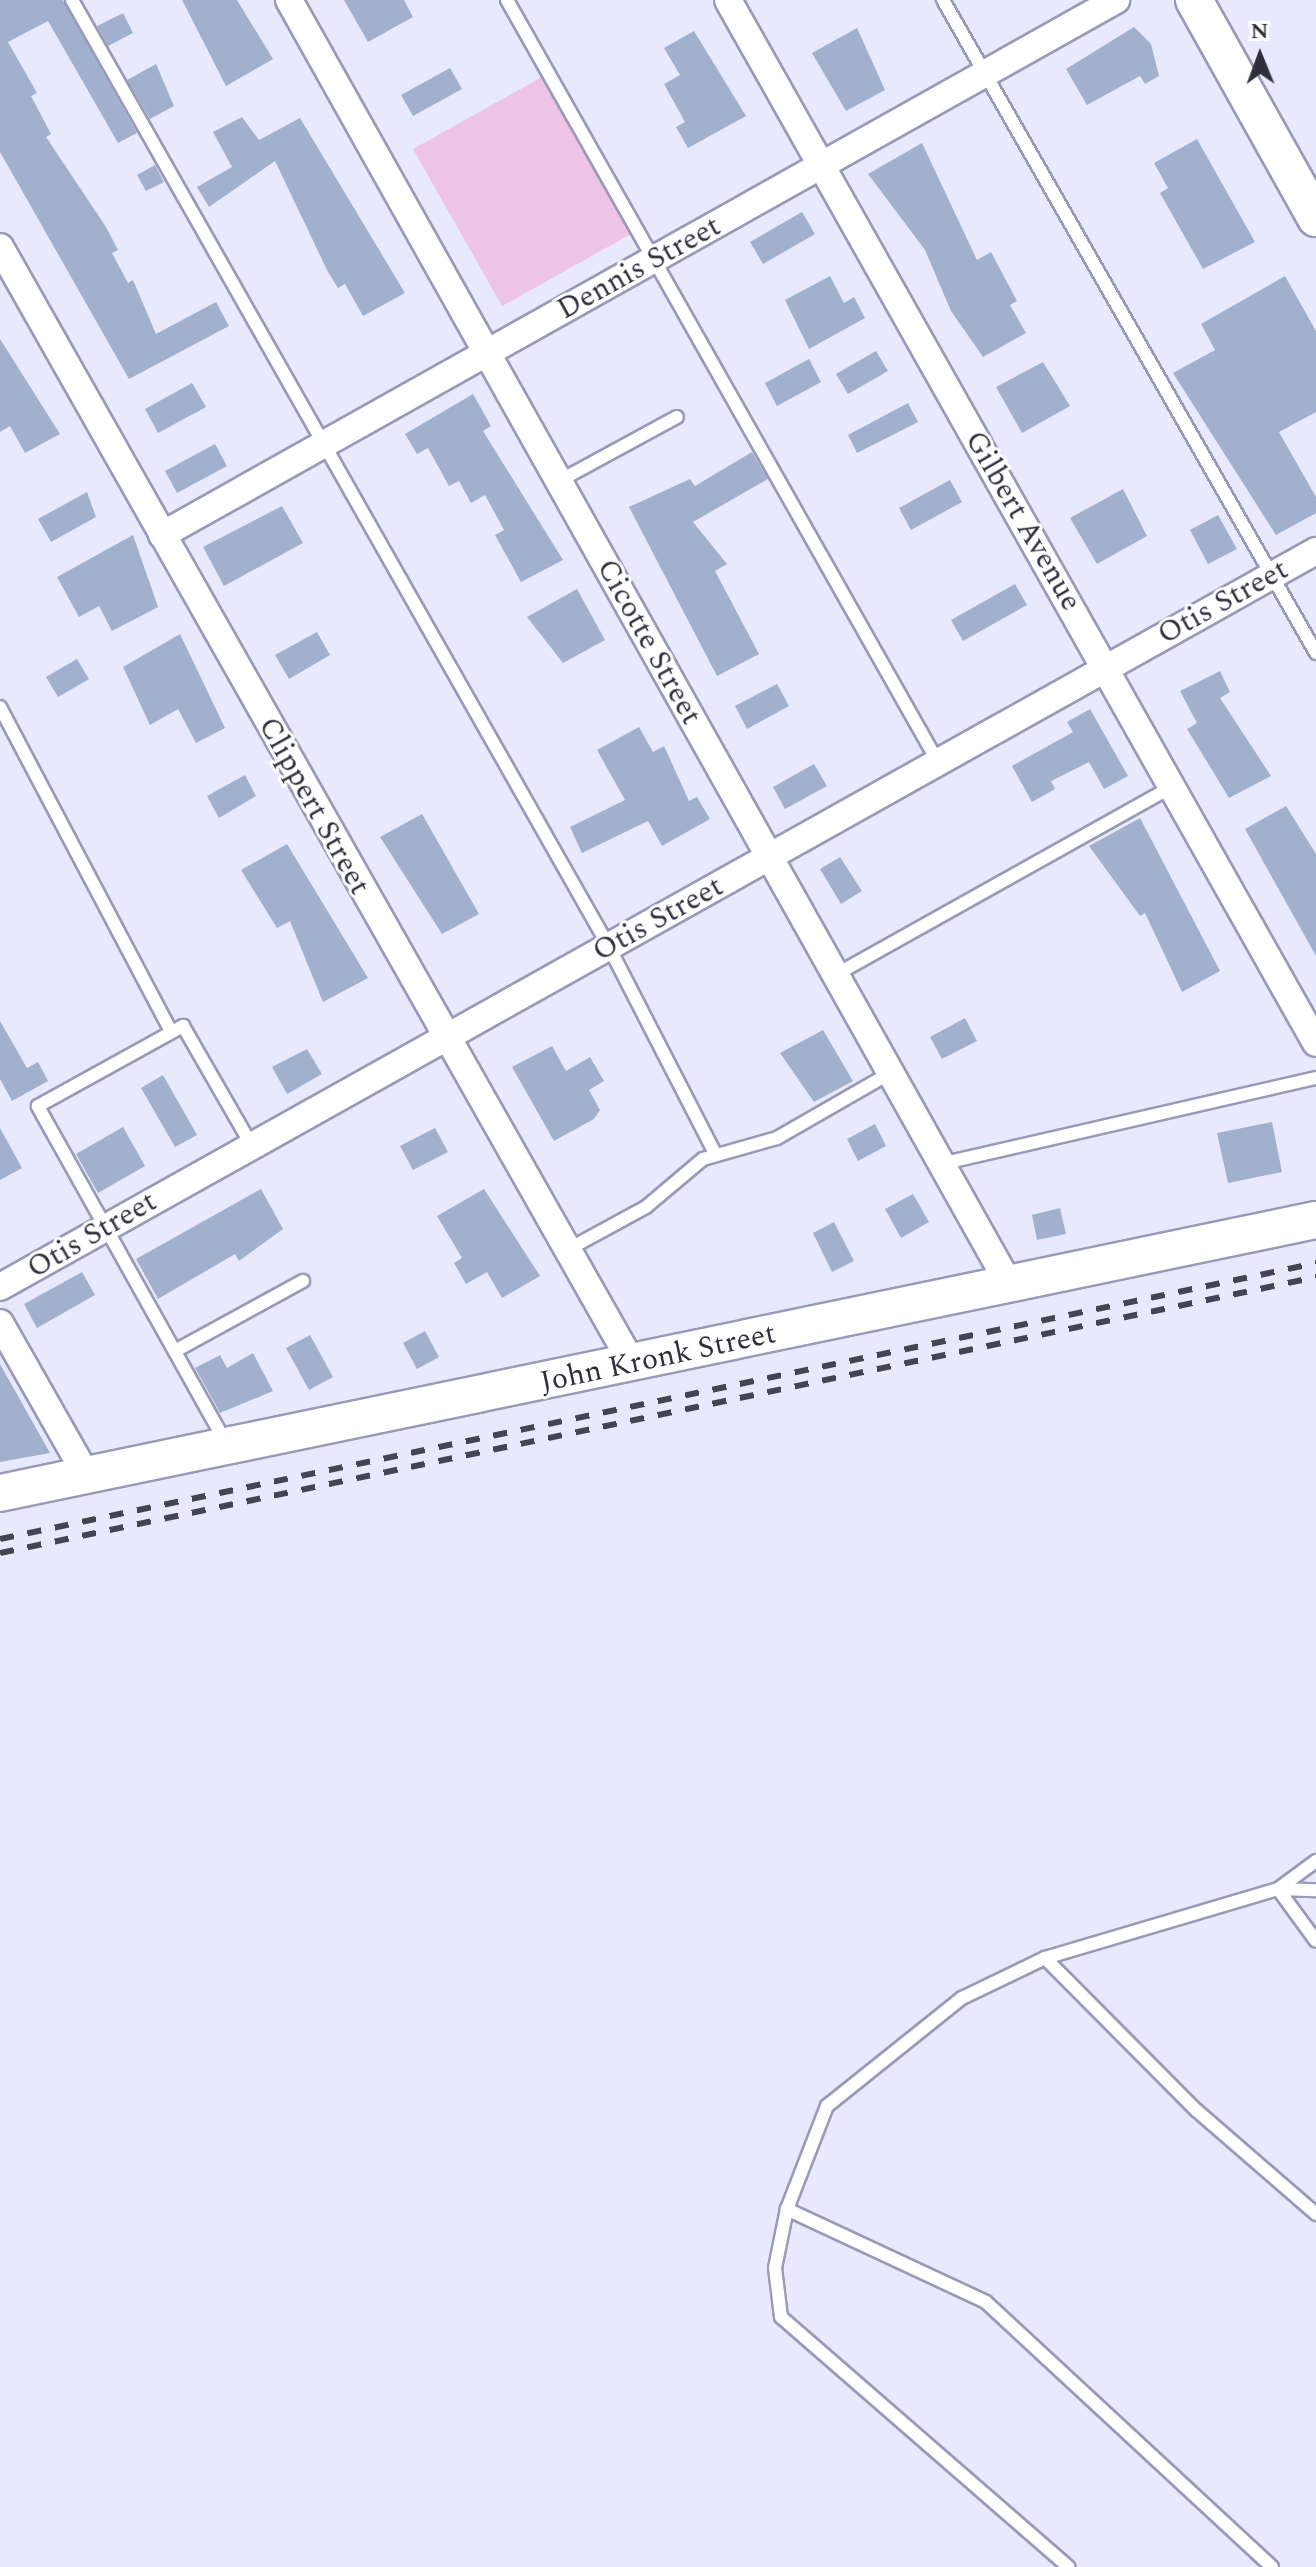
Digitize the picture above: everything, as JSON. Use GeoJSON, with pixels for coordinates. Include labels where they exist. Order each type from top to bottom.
{"type":"FeatureCollection","features":[{"type":"Feature","properties":{"kind":"street","name":"Cicotte Street"},"geometry":{"type":"LineString","coordinates":[[289,0],[1009,1284]]}},
{"type":"Feature","properties":{"kind":"street","name":"Gilbert Avenue"},"geometry":{"type":"LineString","coordinates":[[728,0],[1107,667],[1316,1043]]}},
{"type":"Feature","properties":{"kind":"street","name":"Dennis Street"},"geometry":{"type":"LineString","coordinates":[[162,535],[820,165],[985,77],[1116,0]]}},
{"type":"Feature","properties":{"kind":"street"},"geometry":{"type":"LineString","coordinates":[[1194,0],[1316,218]]}},
{"type":"Feature","properties":{"kind":"street","name":"Clippert Street"},"geometry":{"type":"LineString","coordinates":[[0,247],[444,1038],[632,1363]]}},
{"type":"Feature","properties":{"kind":"street","name":"Otis Street"},"geometry":{"type":"LineString","coordinates":[[0,1287],[1316,551]]}},
{"type":"Feature","properties":{"kind":"street","name":"John Kronk Street"},"geometry":{"type":"LineString","coordinates":[[0,1493],[230,1449],[1316,1220]]}},
{"type":"Feature","properties":{"kind":"street"},"geometry":{"type":"LineString","coordinates":[[0,1323],[88,1478]]}},
{"type":"Feature","properties":{"kind":"lane"},"geometry":{"type":"LineString","coordinates":[[72,0],[322,447],[609,947],[715,1153]]}},
{"type":"Feature","properties":{"kind":"lane"},"geometry":{"type":"LineString","coordinates":[[507,0],[658,258],[938,762]]}},
{"type":"Feature","properties":{"kind":"lane"},"geometry":{"type":"LineString","coordinates":[[943,0],[1316,653]]}},
{"type":"Feature","properties":{"kind":"lane"},"geometry":{"type":"LineString","coordinates":[[559,481],[677,417]]}},
{"type":"Feature","properties":{"kind":"lane"},"geometry":{"type":"LineString","coordinates":[[0,707],[171,1032]]}},
{"type":"Feature","properties":{"kind":"lane"},"geometry":{"type":"LineString","coordinates":[[835,975],[1171,787]]}},
{"type":"Feature","properties":{"kind":"lane"},"geometry":{"type":"LineString","coordinates":[[230,1449],[38,1106],[183,1026],[252,1146]]}},
{"type":"Feature","properties":{"kind":"lane"},"geometry":{"type":"LineString","coordinates":[[567,1250],[646,1207],[715,1153],[777,1138],[890,1073]]}},
{"type":"Feature","properties":{"kind":"lane"},"geometry":{"type":"LineString","coordinates":[[940,1164],[1316,1078]]}},
{"type":"Feature","properties":{"kind":"lane"},"geometry":{"type":"LineString","coordinates":[[175,1351],[303,1281]]}},
{"type":"Feature","properties":{"kind":"lane"},"geometry":{"type":"LineString","coordinates":[[1278,1889],[1316,1861]]}},
{"type":"Feature","properties":{"kind":"lane"},"geometry":{"type":"LineString","coordinates":[[1278,1889],[1316,1941]]}},
{"type":"Feature","properties":{"kind":"lane"},"geometry":{"type":"LineString","coordinates":[[1069,2567],[781,2317],[775,2268],[787,2209],[827,2106],[962,1998],[1045,1958],[1278,1889],[1316,1890]]}},
{"type":"Feature","properties":{"kind":"lane"},"geometry":{"type":"LineString","coordinates":[[1045,1958],[1196,2110],[1316,2214]]}},
{"type":"Feature","properties":{"kind":"lane"},"geometry":{"type":"LineString","coordinates":[[787,2209],[986,2302],[1272,2567]]}},
{"type":"Feature","properties":{"kind":"shaded area"},"geometry":{"type":"Polygon","coordinates":[[[542,77],[631,234],[502,306],[413,149],[542,77]]]}},
{"type":"Feature","properties":{"kind":"building"},"geometry":{"type":"Polygon","coordinates":[[[0,0],[63,0],[137,133],[118,143],[48,21],[8,42],[37,93],[31,96],[51,134],[46,137],[106,227],[118,250],[112,253],[128,283],[133,280],[156,334],[216,302],[229,326],[129,379],[0,152],[0,0]]]}},
{"type":"Feature","properties":{"kind":"building"},"geometry":{"type":"Polygon","coordinates":[[[182,0],[237,0],[273,59],[226,86],[182,0]]]}},
{"type":"Feature","properties":{"kind":"building"},"geometry":{"type":"Polygon","coordinates":[[[344,0],[404,0],[413,17],[368,42],[344,0]]]}},
{"type":"Feature","properties":{"kind":"building"},"geometry":{"type":"Polygon","coordinates":[[[123,13],[133,33],[108,46],[97,26],[123,13]]]}},
{"type":"Feature","properties":{"kind":"building"},"geometry":{"type":"Polygon","coordinates":[[[1134,27],[1151,44],[1159,76],[1145,84],[1140,76],[1087,105],[1066,69],[1134,27]]]}},
{"type":"Feature","properties":{"kind":"building"},"geometry":{"type":"Polygon","coordinates":[[[857,28],[885,90],[846,111],[812,53],[857,28]]]}},
{"type":"Feature","properties":{"kind":"building"},"geometry":{"type":"Polygon","coordinates":[[[694,31],[746,116],[688,148],[676,127],[685,122],[664,84],[680,75],[664,48],[694,31]]]}},
{"type":"Feature","properties":{"kind":"building"},"geometry":{"type":"Polygon","coordinates":[[[156,64],[174,106],[150,119],[127,80],[156,64]]]}},
{"type":"Feature","properties":{"kind":"building"},"geometry":{"type":"Polygon","coordinates":[[[450,68],[462,89],[413,116],[401,95],[450,68]]]}},
{"type":"Feature","properties":{"kind":"building"},"geometry":{"type":"Polygon","coordinates":[[[242,117],[259,140],[300,118],[405,293],[363,316],[345,284],[338,288],[328,272],[275,161],[209,207],[197,187],[232,167],[213,132],[242,117]]]}},
{"type":"Feature","properties":{"kind":"building"},"geometry":{"type":"Polygon","coordinates":[[[1197,139],[1255,242],[1203,269],[1160,193],[1168,188],[1154,163],[1197,139]]]}},
{"type":"Feature","properties":{"kind":"building"},"geometry":{"type":"Polygon","coordinates":[[[922,143],[977,260],[991,252],[1017,301],[1010,305],[1026,333],[983,357],[951,311],[925,250],[868,174],[922,143]]]}},
{"type":"Feature","properties":{"kind":"building"},"geometry":{"type":"Polygon","coordinates":[[[155,165],[164,182],[146,191],[137,175],[155,165]]]}},
{"type":"Feature","properties":{"kind":"building"},"geometry":{"type":"Polygon","coordinates":[[[802,212],[815,234],[763,264],[750,242],[802,212]]]}},
{"type":"Feature","properties":{"kind":"building"},"geometry":{"type":"Polygon","coordinates":[[[830,276],[844,303],[854,297],[865,318],[809,349],[785,300],[830,276]]]}},
{"type":"Feature","properties":{"kind":"building"},"geometry":{"type":"Polygon","coordinates":[[[1285,276],[1316,331],[1316,412],[1279,432],[1316,497],[1316,513],[1276,535],[1173,373],[1215,350],[1201,324],[1285,276]]]}},
{"type":"Feature","properties":{"kind":"building"},"geometry":{"type":"Polygon","coordinates":[[[0,339],[60,434],[25,453],[10,426],[0,432],[0,339]]]}},
{"type":"Feature","properties":{"kind":"building"},"geometry":{"type":"Polygon","coordinates":[[[876,351],[888,371],[848,394],[836,374],[876,351]]]}},
{"type":"Feature","properties":{"kind":"building"},"geometry":{"type":"Polygon","coordinates":[[[809,359],[821,382],[777,406],[765,383],[809,359]]]}},
{"type":"Feature","properties":{"kind":"building"},"geometry":{"type":"Polygon","coordinates":[[[1043,362],[1070,406],[1022,433],[996,387],[1043,362]]]}},
{"type":"Feature","properties":{"kind":"building"},"geometry":{"type":"Polygon","coordinates":[[[192,383],[206,407],[158,433],[145,409],[192,383]]]}},
{"type":"Feature","properties":{"kind":"building"},"geometry":{"type":"Polygon","coordinates":[[[473,394],[491,426],[483,431],[563,560],[521,582],[495,535],[504,530],[485,495],[471,503],[459,481],[449,486],[428,448],[417,454],[405,434],[473,394]]]}},
{"type":"Feature","properties":{"kind":"building"},"geometry":{"type":"Polygon","coordinates":[[[908,403],[918,422],[857,453],[848,435],[908,403]]]}},
{"type":"Feature","properties":{"kind":"building"},"geometry":{"type":"Polygon","coordinates":[[[215,444],[227,466],[177,493],[165,471],[215,444]]]}},
{"type":"Feature","properties":{"kind":"building"},"geometry":{"type":"Polygon","coordinates":[[[752,452],[768,479],[693,522],[727,564],[715,571],[759,654],[717,676],[629,507],[690,479],[695,486],[752,452]]]}},
{"type":"Feature","properties":{"kind":"building"},"geometry":{"type":"Polygon","coordinates":[[[950,480],[962,502],[911,530],[899,508],[950,480]]]}},
{"type":"Feature","properties":{"kind":"building"},"geometry":{"type":"Polygon","coordinates":[[[1123,489],[1147,536],[1097,564],[1070,518],[1123,489]]]}},
{"type":"Feature","properties":{"kind":"building"},"geometry":{"type":"Polygon","coordinates":[[[87,492],[96,517],[51,542],[38,519],[87,492]]]}},
{"type":"Feature","properties":{"kind":"building"},"geometry":{"type":"Polygon","coordinates":[[[282,506],[303,543],[224,586],[203,547],[282,506]]]}},
{"type":"Feature","properties":{"kind":"building"},"geometry":{"type":"Polygon","coordinates":[[[1218,515],[1237,549],[1208,564],[1190,530],[1218,515]]]}},
{"type":"Feature","properties":{"kind":"building"},"geometry":{"type":"Polygon","coordinates":[[[133,535],[158,607],[112,631],[99,606],[79,617],[57,577],[133,535]]]}},
{"type":"Feature","properties":{"kind":"building"},"geometry":{"type":"Polygon","coordinates":[[[1015,584],[1027,605],[963,641],[951,620],[1015,584]]]}},
{"type":"Feature","properties":{"kind":"building"},"geometry":{"type":"Polygon","coordinates":[[[577,589],[605,640],[563,663],[527,617],[577,589]]]}},
{"type":"Feature","properties":{"kind":"building"},"geometry":{"type":"Polygon","coordinates":[[[317,632],[330,655],[289,679],[275,655],[317,632]]]}},
{"type":"Feature","properties":{"kind":"building"},"geometry":{"type":"Polygon","coordinates":[[[180,634],[225,728],[196,743],[178,709],[150,725],[123,667],[180,634]]]}},
{"type":"Feature","properties":{"kind":"building"},"geometry":{"type":"Polygon","coordinates":[[[77,659],[89,679],[58,697],[46,677],[77,659]]]}},
{"type":"Feature","properties":{"kind":"building"},"geometry":{"type":"Polygon","coordinates":[[[1220,671],[1230,692],[1220,698],[1271,776],[1229,798],[1187,729],[1197,723],[1180,691],[1220,671]]]}},
{"type":"Feature","properties":{"kind":"building"},"geometry":{"type":"Polygon","coordinates":[[[777,684],[789,706],[747,729],[735,706],[777,684]]]}},
{"type":"Feature","properties":{"kind":"building"},"geometry":{"type":"Polygon","coordinates":[[[1090,709],[1128,776],[1104,789],[1089,762],[1051,781],[1055,789],[1032,802],[1012,766],[1073,732],[1067,722],[1090,709]]]}},
{"type":"Feature","properties":{"kind":"building"},"geometry":{"type":"Polygon","coordinates":[[[639,727],[653,752],[664,746],[689,801],[697,797],[710,819],[662,846],[648,821],[582,853],[570,827],[625,800],[597,750],[639,727]]]}},
{"type":"Feature","properties":{"kind":"building"},"geometry":{"type":"Polygon","coordinates":[[[814,764],[827,786],[785,809],[773,787],[814,764]]]}},
{"type":"Feature","properties":{"kind":"building"},"geometry":{"type":"Polygon","coordinates":[[[245,775],[256,796],[219,818],[207,796],[245,775]]]}},
{"type":"Feature","properties":{"kind":"building"},"geometry":{"type":"Polygon","coordinates":[[[1286,806],[1316,854],[1316,956],[1245,829],[1286,806]]]}},
{"type":"Feature","properties":{"kind":"building"},"geometry":{"type":"Polygon","coordinates":[[[422,814],[479,914],[442,934],[380,837],[422,814]]]}},
{"type":"Feature","properties":{"kind":"building"},"geometry":{"type":"Polygon","coordinates":[[[1140,818],[1220,971],[1182,992],[1145,913],[1140,916],[1089,846],[1140,818]]]}},
{"type":"Feature","properties":{"kind":"building"},"geometry":{"type":"Polygon","coordinates":[[[287,844],[368,978],[323,1002],[290,921],[277,928],[241,870],[287,844]]]}},
{"type":"Feature","properties":{"kind":"building"},"geometry":{"type":"Polygon","coordinates":[[[840,857],[862,891],[841,904],[820,869],[840,857]]]}},
{"type":"Feature","properties":{"kind":"building"},"geometry":{"type":"Polygon","coordinates":[[[965,1018],[977,1041],[942,1059],[930,1037],[965,1018]]]}},
{"type":"Feature","properties":{"kind":"building"},"geometry":{"type":"Polygon","coordinates":[[[0,1021],[27,1068],[38,1062],[48,1081],[12,1101],[0,1079],[0,1021]]]}},
{"type":"Feature","properties":{"kind":"building"},"geometry":{"type":"Polygon","coordinates":[[[823,1030],[853,1081],[814,1102],[780,1053],[823,1030]]]}},
{"type":"Feature","properties":{"kind":"building"},"geometry":{"type":"Polygon","coordinates":[[[552,1046],[566,1071],[590,1057],[604,1081],[589,1090],[600,1110],[594,1119],[554,1141],[512,1067],[552,1046]]]}},
{"type":"Feature","properties":{"kind":"building"},"geometry":{"type":"Polygon","coordinates":[[[307,1049],[322,1074],[287,1094],[272,1067],[307,1049]]]}},
{"type":"Feature","properties":{"kind":"building"},"geometry":{"type":"Polygon","coordinates":[[[163,1075],[197,1135],[175,1147],[141,1088],[163,1075]]]}},
{"type":"Feature","properties":{"kind":"building"},"geometry":{"type":"Polygon","coordinates":[[[1272,1122],[1282,1172],[1228,1183],[1217,1133],[1272,1122]]]}},
{"type":"Feature","properties":{"kind":"building"},"geometry":{"type":"Polygon","coordinates":[[[875,1124],[886,1146],[858,1161],[847,1139],[875,1124]]]}},
{"type":"Feature","properties":{"kind":"building"},"geometry":{"type":"Polygon","coordinates":[[[123,1127],[145,1166],[98,1193],[76,1154],[123,1127]]]}},
{"type":"Feature","properties":{"kind":"building"},"geometry":{"type":"Polygon","coordinates":[[[0,1128],[22,1168],[0,1180],[0,1128]]]}},
{"type":"Feature","properties":{"kind":"building"},"geometry":{"type":"Polygon","coordinates":[[[435,1128],[448,1152],[413,1170],[400,1146],[435,1128]]]}},
{"type":"Feature","properties":{"kind":"building"},"geometry":{"type":"Polygon","coordinates":[[[261,1189],[283,1229],[239,1261],[235,1254],[158,1299],[136,1259],[261,1189]]]}},
{"type":"Feature","properties":{"kind":"building"},"geometry":{"type":"Polygon","coordinates":[[[484,1189],[540,1276],[502,1298],[487,1272],[466,1284],[454,1263],[462,1258],[437,1216],[484,1189]]]}},
{"type":"Feature","properties":{"kind":"building"},"geometry":{"type":"Polygon","coordinates":[[[913,1194],[929,1222],[901,1238],[885,1209],[913,1194]]]}},
{"type":"Feature","properties":{"kind":"building"},"geometry":{"type":"Polygon","coordinates":[[[1060,1208],[1066,1234],[1037,1240],[1032,1215],[1060,1208]]]}},
{"type":"Feature","properties":{"kind":"building"},"geometry":{"type":"Polygon","coordinates":[[[834,1222],[854,1261],[832,1272],[813,1233],[834,1222]]]}},
{"type":"Feature","properties":{"kind":"building"},"geometry":{"type":"Polygon","coordinates":[[[82,1272],[95,1295],[37,1328],[24,1304],[82,1272]]]}},
{"type":"Feature","properties":{"kind":"building"},"geometry":{"type":"Polygon","coordinates":[[[425,1331],[439,1357],[417,1369],[403,1343],[425,1331]]]}},
{"type":"Feature","properties":{"kind":"building"},"geometry":{"type":"Polygon","coordinates":[[[310,1335],[333,1377],[309,1390],[286,1348],[310,1335]]]}},
{"type":"Feature","properties":{"kind":"building"},"geometry":{"type":"Polygon","coordinates":[[[253,1353],[273,1391],[220,1413],[195,1368],[220,1355],[227,1368],[253,1353]]]}},
{"type":"Feature","properties":{"kind":"building"},"geometry":{"type":"Polygon","coordinates":[[[0,1364],[50,1453],[0,1462],[0,1364]]]}},
{"type":"Feature","properties":{"kind":"railway"},"geometry":{"type":"LineString","coordinates":[[0,1539],[1316,1263]]}},
{"type":"Feature","properties":{"kind":"railway"},"geometry":{"type":"LineString","coordinates":[[0,1553],[1316,1277]]}}]}
